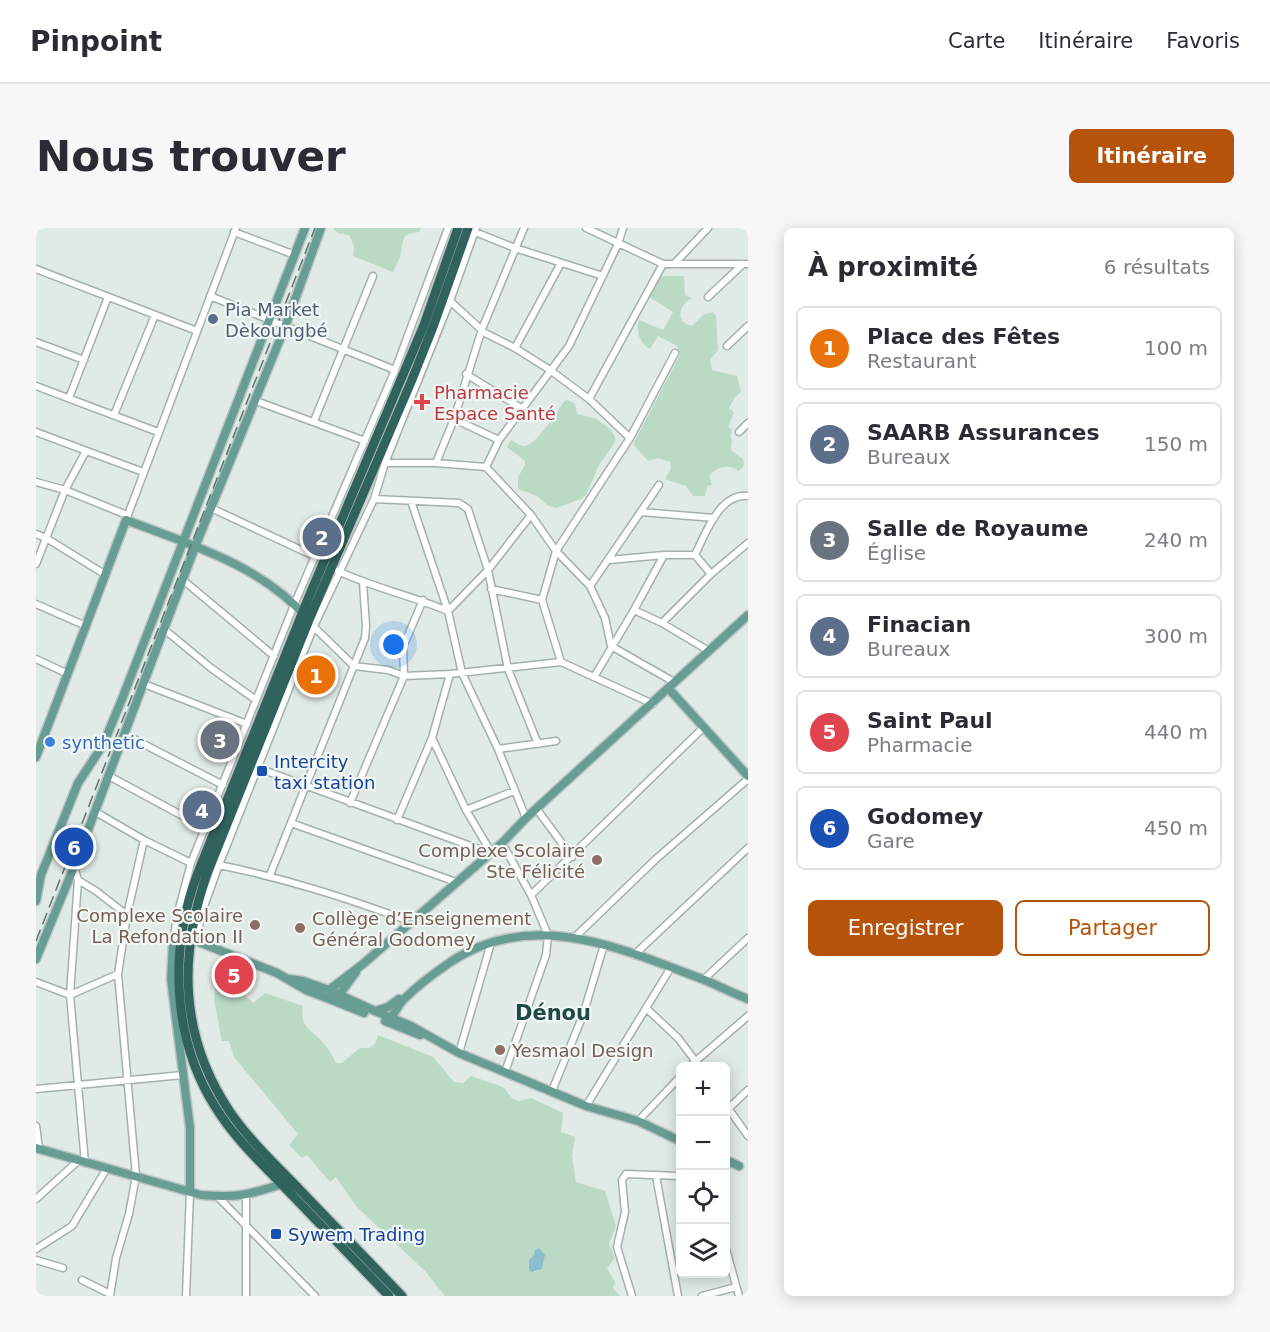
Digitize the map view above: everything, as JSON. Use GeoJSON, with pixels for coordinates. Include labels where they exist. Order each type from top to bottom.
{"type":"FeatureCollection","features":[{"type":"Feature","properties":{"kind":"highway"},"geometry":{"type":"LineString","coordinates":[[389,1296],[246,1148],[215,1106],[199,1076],[189,1044],[180,1002],[179,969],[184,943],[207,871],[424,325],[458,228]]}},
{"type":"Feature","properties":{"kind":"highway"},"geometry":{"type":"LineString","coordinates":[[308,620],[411,382],[473,229]]}},
{"type":"Feature","properties":{"kind":"highway"},"geometry":{"type":"LineString","coordinates":[[184,943],[193,1026],[204,1062],[220,1096],[253,1140],[402,1296]]}},
{"type":"Feature","properties":{"kind":"main road"},"geometry":{"type":"LineString","coordinates":[[36,901],[41,875],[66,812],[78,783],[103,745],[305,228]]}},
{"type":"Feature","properties":{"kind":"main road"},"geometry":{"type":"LineString","coordinates":[[36,959],[74,867],[195,547],[285,327],[321,228]]}},
{"type":"Feature","properties":{"kind":"main road"},"geometry":{"type":"LineString","coordinates":[[36,757],[127,517],[257,576],[294,605],[308,620]]}},
{"type":"Feature","properties":{"kind":"main road"},"geometry":{"type":"LineString","coordinates":[[328,990],[363,964],[502,843],[536,808],[653,704],[748,615]]}},
{"type":"Feature","properties":{"kind":"main road"},"geometry":{"type":"LineString","coordinates":[[672,686],[703,728],[748,778]]}},
{"type":"Feature","properties":{"kind":"main road"},"geometry":{"type":"LineString","coordinates":[[385,1015],[412,991],[451,962],[470,951],[518,935],[574,938],[604,945],[703,980],[748,999]]}},
{"type":"Feature","properties":{"kind":"main road"},"geometry":{"type":"LineString","coordinates":[[190,1192],[189,1128],[171,979],[184,943],[277,973],[306,990],[336,997],[385,1015],[415,1034],[429,1038],[459,1053],[586,1106],[638,1121],[676,1139]]}},
{"type":"Feature","properties":{"kind":"main road"},"geometry":{"type":"LineString","coordinates":[[336,997],[363,964]]}},
{"type":"Feature","properties":{"kind":"main road"},"geometry":{"type":"LineString","coordinates":[[287,979],[303,981],[328,990],[336,997],[385,1015]]}},
{"type":"Feature","properties":{"kind":"main road"},"geometry":{"type":"LineString","coordinates":[[38,1149],[190,1192],[217,1196],[246,1196],[282,1184]]}},
{"type":"Feature","properties":{"kind":"main road"},"geometry":{"type":"LineString","coordinates":[[730,1162],[744,1168]]}},
{"type":"Feature","properties":{"kind":"street"},"geometry":{"type":"LineString","coordinates":[[184,943],[177,916],[191,863],[294,605],[395,370],[448,228]]}},
{"type":"Feature","properties":{"kind":"street"},"geometry":{"type":"LineString","coordinates":[[436,463],[454,419],[466,374],[482,330],[524,228]]}},
{"type":"Feature","properties":{"kind":"street"},"geometry":{"type":"LineString","coordinates":[[586,228],[663,264],[747,262]]}},
{"type":"Feature","properties":{"kind":"street"},"geometry":{"type":"LineString","coordinates":[[486,467],[499,440],[574,337],[618,244],[623,228]]}},
{"type":"Feature","properties":{"kind":"street"},"geometry":{"type":"LineString","coordinates":[[674,264],[708,228]]}},
{"type":"Feature","properties":{"kind":"street"},"geometry":{"type":"LineString","coordinates":[[184,943],[202,912],[258,768],[308,620],[331,592],[338,571],[374,499],[385,463],[450,301],[473,229],[515,248],[603,276]]}},
{"type":"Feature","properties":{"kind":"street"},"geometry":{"type":"LineString","coordinates":[[36,482],[65,490],[127,517],[235,230],[295,255]]}},
{"type":"Feature","properties":{"kind":"street"},"geometry":{"type":"LineString","coordinates":[[515,348],[561,262]]}},
{"type":"Feature","properties":{"kind":"street"},"geometry":{"type":"LineString","coordinates":[[708,297],[747,262]]}},
{"type":"Feature","properties":{"kind":"street"},"geometry":{"type":"LineString","coordinates":[[589,399],[663,264]]}},
{"type":"Feature","properties":{"kind":"street"},"geometry":{"type":"LineString","coordinates":[[36,269],[197,331]]}},
{"type":"Feature","properties":{"kind":"street"},"geometry":{"type":"LineString","coordinates":[[314,421],[373,276]]}},
{"type":"Feature","properties":{"kind":"street"},"geometry":{"type":"LineString","coordinates":[[210,296],[395,370]]}},
{"type":"Feature","properties":{"kind":"street"},"geometry":{"type":"LineString","coordinates":[[69,398],[108,297]]}},
{"type":"Feature","properties":{"kind":"street"},"geometry":{"type":"LineString","coordinates":[[450,301],[482,330],[550,370],[589,399],[630,438]]}},
{"type":"Feature","properties":{"kind":"street"},"geometry":{"type":"LineString","coordinates":[[114,415],[155,315]]}},
{"type":"Feature","properties":{"kind":"street"},"geometry":{"type":"LineString","coordinates":[[727,346],[748,326]]}},
{"type":"Feature","properties":{"kind":"street"},"geometry":{"type":"LineString","coordinates":[[36,342],[84,360]]}},
{"type":"Feature","properties":{"kind":"street"},"geometry":{"type":"LineString","coordinates":[[561,662],[542,600],[556,551],[630,438],[675,353]]}},
{"type":"Feature","properties":{"kind":"street"},"geometry":{"type":"LineString","coordinates":[[466,374],[521,408]]}},
{"type":"Feature","properties":{"kind":"street"},"geometry":{"type":"LineString","coordinates":[[36,386],[158,432]]}},
{"type":"Feature","properties":{"kind":"street"},"geometry":{"type":"LineString","coordinates":[[256,401],[365,441]]}},
{"type":"Feature","properties":{"kind":"street"},"geometry":{"type":"LineString","coordinates":[[454,419],[499,440]]}},
{"type":"Feature","properties":{"kind":"street"},"geometry":{"type":"LineString","coordinates":[[739,432],[748,423]]}},
{"type":"Feature","properties":{"kind":"street"},"geometry":{"type":"LineString","coordinates":[[36,432],[143,472]]}},
{"type":"Feature","properties":{"kind":"street"},"geometry":{"type":"LineString","coordinates":[[36,564],[65,490],[86,451]]}},
{"type":"Feature","properties":{"kind":"street"},"geometry":{"type":"LineString","coordinates":[[385,463],[436,463],[486,467],[531,515],[556,551],[590,586],[605,618],[610,646],[672,686]]}},
{"type":"Feature","properties":{"kind":"street"},"geometry":{"type":"LineString","coordinates":[[590,586],[660,485]]}},
{"type":"Feature","properties":{"kind":"street"},"geometry":{"type":"LineString","coordinates":[[695,555],[714,518],[734,497],[748,496]]}},
{"type":"Feature","properties":{"kind":"street"},"geometry":{"type":"LineString","coordinates":[[374,499],[464,505],[468,509],[488,570],[508,669],[538,744]]}},
{"type":"Feature","properties":{"kind":"street"},"geometry":{"type":"LineString","coordinates":[[411,501],[448,611],[462,673],[498,749],[526,818]]}},
{"type":"Feature","properties":{"kind":"street"},"geometry":{"type":"LineString","coordinates":[[211,508],[316,557]]}},
{"type":"Feature","properties":{"kind":"street"},"geometry":{"type":"LineString","coordinates":[[641,512],[714,518]]}},
{"type":"Feature","properties":{"kind":"street"},"geometry":{"type":"LineString","coordinates":[[448,611],[488,570],[531,515]]}},
{"type":"Feature","properties":{"kind":"street"},"geometry":{"type":"LineString","coordinates":[[36,534],[106,575]]}},
{"type":"Feature","properties":{"kind":"street"},"geometry":{"type":"LineString","coordinates":[[662,622],[711,574],[748,543]]}},
{"type":"Feature","properties":{"kind":"street"},"geometry":{"type":"LineString","coordinates":[[594,677],[664,555]]}},
{"type":"Feature","properties":{"kind":"street"},"geometry":{"type":"LineString","coordinates":[[609,560],[695,555],[711,574]]}},
{"type":"Feature","properties":{"kind":"street"},"geometry":{"type":"LineString","coordinates":[[338,571],[363,583],[423,600],[448,611]]}},
{"type":"Feature","properties":{"kind":"street"},"geometry":{"type":"LineString","coordinates":[[183,580],[274,656]]}},
{"type":"Feature","properties":{"kind":"street"},"geometry":{"type":"LineString","coordinates":[[270,875],[366,633],[363,583]]}},
{"type":"Feature","properties":{"kind":"street"},"geometry":{"type":"LineString","coordinates":[[491,589],[542,600]]}},
{"type":"Feature","properties":{"kind":"street"},"geometry":{"type":"LineString","coordinates":[[351,803],[404,676],[403,647],[423,600]]}},
{"type":"Feature","properties":{"kind":"street"},"geometry":{"type":"LineString","coordinates":[[36,604],[86,626]]}},
{"type":"Feature","properties":{"kind":"street"},"geometry":{"type":"LineString","coordinates":[[634,610],[662,622],[709,651]]}},
{"type":"Feature","properties":{"kind":"street"},"geometry":{"type":"LineString","coordinates":[[308,620],[354,666],[388,670],[404,676],[508,669],[561,662],[653,704]]}},
{"type":"Feature","properties":{"kind":"street"},"geometry":{"type":"LineString","coordinates":[[165,630],[211,668],[256,700]]}},
{"type":"Feature","properties":{"kind":"street"},"geometry":{"type":"LineString","coordinates":[[36,659],[68,674]]}},
{"type":"Feature","properties":{"kind":"street"},"geometry":{"type":"LineString","coordinates":[[397,820],[432,738],[450,674]]}},
{"type":"Feature","properties":{"kind":"street"},"geometry":{"type":"LineString","coordinates":[[144,684],[247,724]]}},
{"type":"Feature","properties":{"kind":"street"},"geometry":{"type":"LineString","coordinates":[[531,895],[703,728]]}},
{"type":"Feature","properties":{"kind":"street"},"geometry":{"type":"LineString","coordinates":[[124,734],[223,785]]}},
{"type":"Feature","properties":{"kind":"street"},"geometry":{"type":"LineString","coordinates":[[432,738],[466,810],[491,852]]}},
{"type":"Feature","properties":{"kind":"street"},"geometry":{"type":"LineString","coordinates":[[498,749],[556,741]]}},
{"type":"Feature","properties":{"kind":"street"},"geometry":{"type":"LineString","coordinates":[[258,768],[479,849],[484,858]]}},
{"type":"Feature","properties":{"kind":"street"},"geometry":{"type":"LineString","coordinates":[[109,776],[205,828]]}},
{"type":"Feature","properties":{"kind":"street"},"geometry":{"type":"LineString","coordinates":[[574,938],[656,859],[748,778]]}},
{"type":"Feature","properties":{"kind":"street"},"geometry":{"type":"LineString","coordinates":[[466,810],[514,791]]}},
{"type":"Feature","properties":{"kind":"street"},"geometry":{"type":"LineString","coordinates":[[536,808],[572,857]]}},
{"type":"Feature","properties":{"kind":"street"},"geometry":{"type":"LineString","coordinates":[[94,811],[144,840],[191,863]]}},
{"type":"Feature","properties":{"kind":"street"},"geometry":{"type":"LineString","coordinates":[[291,823],[456,882]]}},
{"type":"Feature","properties":{"kind":"street"},"geometry":{"type":"LineString","coordinates":[[82,1280],[110,1295],[116,1258],[129,1215],[136,1176],[118,974],[127,915],[144,840]]}},
{"type":"Feature","properties":{"kind":"street"},"geometry":{"type":"LineString","coordinates":[[502,843],[531,895],[548,935],[546,955],[505,1072]]}},
{"type":"Feature","properties":{"kind":"street"},"geometry":{"type":"LineString","coordinates":[[634,955],[748,848]]}},
{"type":"Feature","properties":{"kind":"street"},"geometry":{"type":"LineString","coordinates":[[219,865],[270,875],[335,894],[411,922]]}},
{"type":"Feature","properties":{"kind":"street"},"geometry":{"type":"LineString","coordinates":[[36,1199],[82,1162],[70,995],[78,880],[74,867]]}},
{"type":"Feature","properties":{"kind":"street"},"geometry":{"type":"LineString","coordinates":[[78,880],[127,915]]}},
{"type":"Feature","properties":{"kind":"street"},"geometry":{"type":"LineString","coordinates":[[703,980],[748,938]]}},
{"type":"Feature","properties":{"kind":"street"},"geometry":{"type":"LineString","coordinates":[[459,1053],[491,943]]}},
{"type":"Feature","properties":{"kind":"street"},"geometry":{"type":"LineString","coordinates":[[552,1091],[583,1015],[604,945]]}},
{"type":"Feature","properties":{"kind":"street"},"geometry":{"type":"LineString","coordinates":[[586,1106],[670,969]]}},
{"type":"Feature","properties":{"kind":"street"},"geometry":{"type":"LineString","coordinates":[[36,982],[70,995],[118,974]]}},
{"type":"Feature","properties":{"kind":"street"},"geometry":{"type":"LineString","coordinates":[[646,1008],[678,1038],[693,1062]]}},
{"type":"Feature","properties":{"kind":"street"},"geometry":{"type":"LineString","coordinates":[[698,1062],[748,1016]]}},
{"type":"Feature","properties":{"kind":"street"},"geometry":{"type":"LineString","coordinates":[[36,1089],[183,1075]]}},
{"type":"Feature","properties":{"kind":"street"},"geometry":{"type":"LineString","coordinates":[[638,1121],[676,1082]]}},
{"type":"Feature","properties":{"kind":"street"},"geometry":{"type":"LineString","coordinates":[[730,1105],[748,1091]]}},
{"type":"Feature","properties":{"kind":"street"},"geometry":{"type":"LineString","coordinates":[[730,1111],[748,1137]]}},
{"type":"Feature","properties":{"kind":"street"},"geometry":{"type":"LineString","coordinates":[[36,1126],[38,1149]]}},
{"type":"Feature","properties":{"kind":"street"},"geometry":{"type":"LineString","coordinates":[[36,1249],[72,1226],[107,1168]]}},
{"type":"Feature","properties":{"kind":"street"},"geometry":{"type":"LineString","coordinates":[[632,1296],[617,1247],[625,1212],[622,1180],[626,1174],[676,1176]]}},
{"type":"Feature","properties":{"kind":"street"},"geometry":{"type":"LineString","coordinates":[[656,1176],[678,1296]]}},
{"type":"Feature","properties":{"kind":"street"},"geometry":{"type":"LineString","coordinates":[[186,1296],[190,1192]]}},
{"type":"Feature","properties":{"kind":"street"},"geometry":{"type":"LineString","coordinates":[[217,1196],[315,1296]]}},
{"type":"Feature","properties":{"kind":"street"},"geometry":{"type":"LineString","coordinates":[[246,1196],[246,1296]]}},
{"type":"Feature","properties":{"kind":"street"},"geometry":{"type":"LineString","coordinates":[[36,1260],[63,1268]]}},
{"type":"Feature","properties":{"kind":"street"},"geometry":{"type":"LineString","coordinates":[[730,1264],[739,1296]]}},
{"type":"Feature","properties":{"kind":"street"},"geometry":{"type":"LineString","coordinates":[[702,1296],[736,1287]]}},
{"type":"Feature","properties":{"kind":"green space"},"geometry":{"type":"Polygon","coordinates":[[[333,228],[421,228],[419,232],[409,234],[404,238],[400,257],[393,272],[353,256],[354,246],[349,235],[338,233],[333,228]]]}},
{"type":"Feature","properties":{"kind":"green space"},"geometry":{"type":"Polygon","coordinates":[[[660,276],[684,276],[685,295],[692,298],[684,305],[680,313],[686,324],[692,326],[703,315],[713,312],[716,316],[718,350],[710,360],[712,370],[737,376],[741,392],[729,408],[734,412],[728,427],[732,430],[731,450],[743,459],[744,466],[738,471],[731,467],[715,470],[709,476],[712,485],[707,486],[705,496],[693,496],[686,486],[665,479],[671,469],[670,462],[658,458],[648,461],[633,444],[680,355],[677,346],[658,336],[650,349],[641,340],[638,332],[639,320],[663,330],[673,312],[648,296],[660,276]]]}},
{"type":"Feature","properties":{"kind":"green space"},"geometry":{"type":"Polygon","coordinates":[[[568,400],[575,404],[577,414],[597,419],[611,430],[615,442],[599,465],[586,495],[556,508],[547,505],[537,496],[518,489],[518,477],[525,461],[507,447],[511,440],[523,446],[530,444],[546,427],[564,401],[568,400]]]}},
{"type":"Feature","properties":{"kind":"green space"},"geometry":{"type":"Polygon","coordinates":[[[216,982],[239,990],[253,1003],[265,993],[303,1006],[302,1014],[305,1025],[326,1046],[336,1063],[342,1063],[360,1048],[369,1048],[375,1044],[378,1035],[433,1057],[454,1082],[463,1083],[471,1076],[503,1087],[513,1099],[519,1101],[531,1098],[563,1113],[561,1132],[575,1137],[572,1156],[576,1182],[605,1191],[616,1226],[609,1244],[615,1258],[607,1268],[615,1282],[613,1288],[620,1296],[445,1296],[425,1271],[356,1206],[336,1177],[330,1182],[307,1155],[302,1158],[289,1145],[298,1134],[234,1057],[229,1041],[222,1041],[214,1000],[216,982]],[[535,1253],[529,1261],[529,1270],[534,1272],[542,1269],[545,1255],[535,1253]]]}},
{"type":"Feature","properties":{"kind":"water"},"geometry":{"type":"Polygon","coordinates":[[[539,1248],[545,1255],[542,1269],[532,1272],[529,1270],[529,1260],[539,1248]]]}},
{"type":"Feature","properties":{"kind":"railway"},"geometry":{"type":"LineString","coordinates":[[36,941],[315,228]]}},
{"type":"Feature","properties":{"kind":"place","name":"Pia Market Dèkoungbé"},"geometry":{"type":"Point","coordinates":[213,319]}},
{"type":"Feature","properties":{"kind":"place","name":"Pharmacie Espace Santé"},"geometry":{"type":"Point","coordinates":[422,402]}},
{"type":"Feature","properties":{"kind":"place","name":"SAARB Assurances"},"geometry":{"type":"Point","coordinates":[322,537]}},
{"type":"Feature","properties":{"kind":"place","name":"Place des Fêtes"},"geometry":{"type":"Point","coordinates":[316,675]}},
{"type":"Feature","properties":{"kind":"place","name":"Salle de Royaume"},"geometry":{"type":"Point","coordinates":[220,740]}},
{"type":"Feature","properties":{"kind":"place","name":"synthetic"},"geometry":{"type":"Point","coordinates":[50,742]}},
{"type":"Feature","properties":{"kind":"place","name":"Intercity taxi station"},"geometry":{"type":"Point","coordinates":[262,771]}},
{"type":"Feature","properties":{"kind":"place","name":"Finacian"},"geometry":{"type":"Point","coordinates":[202,810]}},
{"type":"Feature","properties":{"kind":"place","name":"Godomey"},"geometry":{"type":"Point","coordinates":[74,847]}},
{"type":"Feature","properties":{"kind":"place","name":"Complexe Scolaire Ste Félicité"},"geometry":{"type":"Point","coordinates":[597,860]}},
{"type":"Feature","properties":{"kind":"place","name":"Complexe Scolaire La Refondation II"},"geometry":{"type":"Point","coordinates":[255,925]}},
{"type":"Feature","properties":{"kind":"place","name":"Collège d’Enseignement Général Godomey"},"geometry":{"type":"Point","coordinates":[300,928]}},
{"type":"Feature","properties":{"kind":"place","name":"Saint Paul"},"geometry":{"type":"Point","coordinates":[234,975]}},
{"type":"Feature","properties":{"kind":"place","name":"Yesmaol Design"},"geometry":{"type":"Point","coordinates":[500,1050]}},
{"type":"Feature","properties":{"kind":"place","name":"Sywem Trading"},"geometry":{"type":"Point","coordinates":[276,1234]}},
{"type":"Feature","properties":{"kind":"district","name":"Dénou"},"geometry":{"type":"Point","coordinates":[553,1013]}}]}
